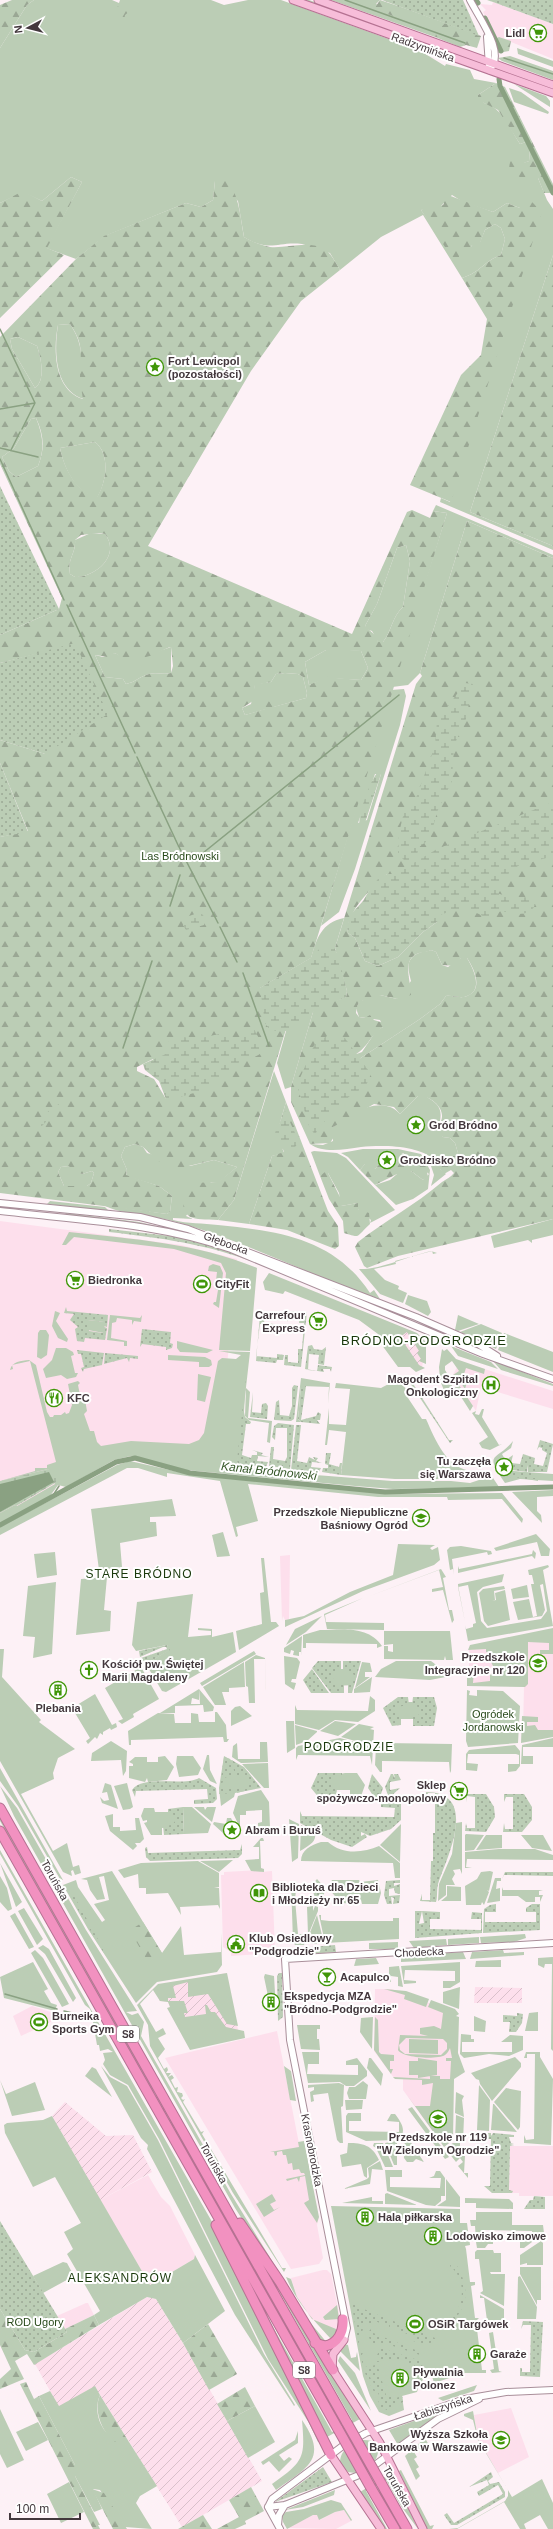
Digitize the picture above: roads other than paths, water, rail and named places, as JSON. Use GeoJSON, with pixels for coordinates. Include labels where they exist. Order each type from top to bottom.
{"type":"FeatureCollection","features":[{"type":"Feature","properties":{"kind":"highway","name":"Toruńska"},"geometry":{"type":"LineString","coordinates":[[0,1808],[407,2529]]}},
{"type":"Feature","properties":{"kind":"highway","name":"Toruńska"},"geometry":{"type":"LineString","coordinates":[[0,1830],[395,2529]]}},
{"type":"Feature","properties":{"kind":"highway"},"geometry":{"type":"LineString","coordinates":[[190,2167],[251,2298],[286,2361],[332,2455]]}},
{"type":"Feature","properties":{"kind":"highway"},"geometry":{"type":"LineString","coordinates":[[208,2178],[262,2254],[315,2343],[333,2370]]}},
{"type":"Feature","properties":{"kind":"highway"},"geometry":{"type":"LineString","coordinates":[[315,2343],[324,2346],[335,2341],[341,2332],[343,2319]]}},
{"type":"Feature","properties":{"kind":"main road","name":"Radzymińska"},"geometry":{"type":"LineString","coordinates":[[293,0],[553,93]]}},
{"type":"Feature","properties":{"kind":"main road","name":"Radzymińska"},"geometry":{"type":"LineString","coordinates":[[318,0],[553,85]]}},
{"type":"Feature","properties":{"kind":"main road"},"geometry":{"type":"LineString","coordinates":[[344,2340],[332,2355],[333,2370],[372,2431]]}},
{"type":"Feature","properties":{"kind":"main road","name":"Toruńska"},"geometry":{"type":"LineString","coordinates":[[372,2431],[388,2458],[423,2529]]}},
{"type":"Feature","properties":{"kind":"main road"},"geometry":{"type":"LineString","coordinates":[[332,2455],[347,2481],[381,2529]]}},
{"type":"Feature","properties":{"kind":"street"},"geometry":{"type":"LineString","coordinates":[[470,0],[496,50],[489,70]]}},
{"type":"Feature","properties":{"kind":"street"},"geometry":{"type":"LineString","coordinates":[[485,30],[491,63]]}},
{"type":"Feature","properties":{"kind":"street"},"geometry":{"type":"LineString","coordinates":[[478,58],[483,57],[489,51]]}},
{"type":"Feature","properties":{"kind":"street","name":"Głębocka"},"geometry":{"type":"LineString","coordinates":[[0,1203],[140,1217],[172,1225],[262,1256],[350,1293],[416,1317],[440,1332]]}},
{"type":"Feature","properties":{"kind":"street","name":"Głębocka"},"geometry":{"type":"LineString","coordinates":[[0,1211],[143,1228],[202,1240],[231,1249],[440,1332]]}},
{"type":"Feature","properties":{"kind":"street"},"geometry":{"type":"LineString","coordinates":[[440,1332],[478,1344],[501,1358],[553,1379]]}},
{"type":"Feature","properties":{"kind":"street","name":"Chodecka"},"geometry":{"type":"LineString","coordinates":[[285,1959],[553,1943]]}},
{"type":"Feature","properties":{"kind":"street","name":"Krasnobrodzka"},"geometry":{"type":"LineString","coordinates":[[285,1959],[290,2040],[343,2319],[347,2328],[344,2340]]}},
{"type":"Feature","properties":{"kind":"street","name":"Łabiszyńska"},"geometry":{"type":"LineString","coordinates":[[332,2455],[353,2439],[453,2402],[492,2394],[553,2390]]}},
{"type":"Feature","properties":{"kind":"street","name":"Łabiszyńska"},"geometry":{"type":"LineString","coordinates":[[347,2481],[369,2471],[444,2415],[492,2394]]}},
{"type":"Feature","properties":{"kind":"street"},"geometry":{"type":"LineString","coordinates":[[268,2507],[272,2499],[332,2455]]}},
{"type":"Feature","properties":{"kind":"street"},"geometry":{"type":"LineString","coordinates":[[268,2507],[288,2504],[347,2481]]}},
{"type":"Feature","properties":{"kind":"street"},"geometry":{"type":"LineString","coordinates":[[279,2527],[280,2513],[288,2504]]}},
{"type":"Feature","properties":{"kind":"street"},"geometry":{"type":"LineString","coordinates":[[268,2507],[279,2527]]}},
{"type":"Feature","properties":{"kind":"waterway"},"geometry":{"type":"LineString","coordinates":[[345,0],[465,43]]}},
{"type":"Feature","properties":{"kind":"waterway"},"geometry":{"type":"LineString","coordinates":[[485,18],[501,51]]}},
{"type":"Feature","properties":{"kind":"waterway"},"geometry":{"type":"LineString","coordinates":[[504,58],[553,74]]}},
{"type":"Feature","properties":{"kind":"waterway"},"geometry":{"type":"LineString","coordinates":[[499,79],[500,86],[553,193]]}},
{"type":"Feature","properties":{"kind":"waterway"},"geometry":{"type":"LineString","coordinates":[[0,329],[35,403],[22,429]]}},
{"type":"Feature","properties":{"kind":"waterway"},"geometry":{"type":"LineString","coordinates":[[0,409],[35,403]]}},
{"type":"Feature","properties":{"kind":"waterway"},"geometry":{"type":"LineString","coordinates":[[11,450],[20,432]]}},
{"type":"Feature","properties":{"kind":"waterway"},"geometry":{"type":"LineString","coordinates":[[0,448],[38,457]]}},
{"type":"Feature","properties":{"kind":"waterway"},"geometry":{"type":"LineString","coordinates":[[0,459],[64,600]]}},
{"type":"Feature","properties":{"kind":"waterway"},"geometry":{"type":"LineString","coordinates":[[67,605],[135,753]]}},
{"type":"Feature","properties":{"kind":"waterway"},"geometry":{"type":"LineString","coordinates":[[193,861],[399,695]]}},
{"type":"Feature","properties":{"kind":"waterway"},"geometry":{"type":"LineString","coordinates":[[137,757],[178,845],[218,923]]}},
{"type":"Feature","properties":{"kind":"waterway"},"geometry":{"type":"LineString","coordinates":[[170,906],[180,875]]}},
{"type":"Feature","properties":{"kind":"waterway"},"geometry":{"type":"LineString","coordinates":[[220,927],[237,962]]}},
{"type":"Feature","properties":{"kind":"waterway"},"geometry":{"type":"LineString","coordinates":[[123,1048],[152,961]]}},
{"type":"Feature","properties":{"kind":"waterway"},"geometry":{"type":"LineString","coordinates":[[243,973],[269,1046]]}},
{"type":"Feature","properties":{"kind":"waterway","name":"Kanał Bródnowski"},"geometry":{"type":"LineString","coordinates":[[0,1525],[116,1462],[135,1458],[190,1473],[385,1492],[553,1487]]}},
{"type":"Feature","properties":{"kind":"waterway","name":"Kanał Bródnowski"},"geometry":{"type":"LineString","coordinates":[[52,1497],[59,1486]]}},
{"type":"Feature","properties":{"kind":"waterway"},"geometry":{"type":"LineString","coordinates":[[5,1994],[57,2009]]}},
{"type":"Feature","properties":{"kind":"waterway"},"geometry":{"type":"LineString","coordinates":[[64,2011],[81,2015]]}},
{"type":"Feature","properties":{"kind":"place","name":"Lidl"},"geometry":{"type":"Point","coordinates":[538,33]}},
{"type":"Feature","properties":{"kind":"place","name":"Fort Lewicpol (pozostałości)"},"geometry":{"type":"Point","coordinates":[155,367]}},
{"type":"Feature","properties":{"kind":"place","name":"Gród Bródno"},"geometry":{"type":"Point","coordinates":[416,1125]}},
{"type":"Feature","properties":{"kind":"place","name":"Grodzisko Bródno"},"geometry":{"type":"Point","coordinates":[387,1160]}},
{"type":"Feature","properties":{"kind":"place","name":"Biedronka"},"geometry":{"type":"Point","coordinates":[75,1280]}},
{"type":"Feature","properties":{"kind":"place","name":"CityFit"},"geometry":{"type":"Point","coordinates":[202,1284]}},
{"type":"Feature","properties":{"kind":"place","name":"Carrefour Express"},"geometry":{"type":"Point","coordinates":[318,1321]}},
{"type":"Feature","properties":{"kind":"place","name":"Magodent Szpital Onkologiczny"},"geometry":{"type":"Point","coordinates":[491,1385]}},
{"type":"Feature","properties":{"kind":"place","name":"KFC"},"geometry":{"type":"Point","coordinates":[54,1398]}},
{"type":"Feature","properties":{"kind":"place","name":"Tu zaczęła się Warszawa"},"geometry":{"type":"Point","coordinates":[504,1467]}},
{"type":"Feature","properties":{"kind":"place","name":"Przedszkole Niepubliczne Baśniowy Ogród"},"geometry":{"type":"Point","coordinates":[421,1518]}},
{"type":"Feature","properties":{"kind":"place","name":"Przedszkole Integracyjne nr 120"},"geometry":{"type":"Point","coordinates":[538,1663]}},
{"type":"Feature","properties":{"kind":"place","name":"Kościół pw. Świętej Marii Magdaleny"},"geometry":{"type":"Point","coordinates":[89,1670]}},
{"type":"Feature","properties":{"kind":"place","name":"Plebania"},"geometry":{"type":"Point","coordinates":[58,1690]}},
{"type":"Feature","properties":{"kind":"place","name":"Sklep spożywczo-monopolowy"},"geometry":{"type":"Point","coordinates":[459,1791]}},
{"type":"Feature","properties":{"kind":"place","name":"Abram i Buruś"},"geometry":{"type":"Point","coordinates":[232,1830]}},
{"type":"Feature","properties":{"kind":"place","name":"Biblioteka dla Dzieci i Młodzieży nr 65"},"geometry":{"type":"Point","coordinates":[259,1893]}},
{"type":"Feature","properties":{"kind":"place","name":"Klub Osiedlowy \"Podgrodzie\""},"geometry":{"type":"Point","coordinates":[236,1944]}},
{"type":"Feature","properties":{"kind":"place","name":"Acapulco"},"geometry":{"type":"Point","coordinates":[327,1977]}},
{"type":"Feature","properties":{"kind":"place","name":"Ekspedycja MZA \"Bródno-Podgrodzie\""},"geometry":{"type":"Point","coordinates":[271,2002]}},
{"type":"Feature","properties":{"kind":"place","name":"Burneika Sports Gym"},"geometry":{"type":"Point","coordinates":[39,2022]}},
{"type":"Feature","properties":{"kind":"place","name":"Przedszkole nr 119 \"W Zielonym Ogrodzie\""},"geometry":{"type":"Point","coordinates":[438,2119]}},
{"type":"Feature","properties":{"kind":"place","name":"Hala piłkarska"},"geometry":{"type":"Point","coordinates":[365,2217]}},
{"type":"Feature","properties":{"kind":"place","name":"Lodowisko zimowe"},"geometry":{"type":"Point","coordinates":[433,2236]}},
{"type":"Feature","properties":{"kind":"place","name":"OSiR Targówek"},"geometry":{"type":"Point","coordinates":[415,2324]}},
{"type":"Feature","properties":{"kind":"place","name":"Garaże"},"geometry":{"type":"Point","coordinates":[477,2354]}},
{"type":"Feature","properties":{"kind":"place","name":"Pływalnia Polonez"},"geometry":{"type":"Point","coordinates":[400,2378]}},
{"type":"Feature","properties":{"kind":"place","name":"Wyższa Szkoła Bankowa w Warszawie"},"geometry":{"type":"Point","coordinates":[501,2440]}},
{"type":"Feature","properties":{"kind":"district","name":"BRÓDNO-PODGRODZIE"},"geometry":{"type":"Point","coordinates":[424,1340]}},
{"type":"Feature","properties":{"kind":"district","name":"STARE BRÓDNO"},"geometry":{"type":"Point","coordinates":[139,1574]}},
{"type":"Feature","properties":{"kind":"district","name":"PODGRODZIE"},"geometry":{"type":"Point","coordinates":[349,1747]}},
{"type":"Feature","properties":{"kind":"district","name":"ALEKSANDRÓW"},"geometry":{"type":"Point","coordinates":[120,2278]}},
{"type":"Feature","properties":{"kind":"park label","name":"Las Bródnowski"},"geometry":{"type":"Point","coordinates":[180,856]}},
{"type":"Feature","properties":{"kind":"park label","name":"Ogródek Jordanowski"},"geometry":{"type":"Point","coordinates":[493,1720]}},
{"type":"Feature","properties":{"kind":"park label","name":"ROD Ugory"},"geometry":{"type":"Point","coordinates":[35,2322]}}]}
